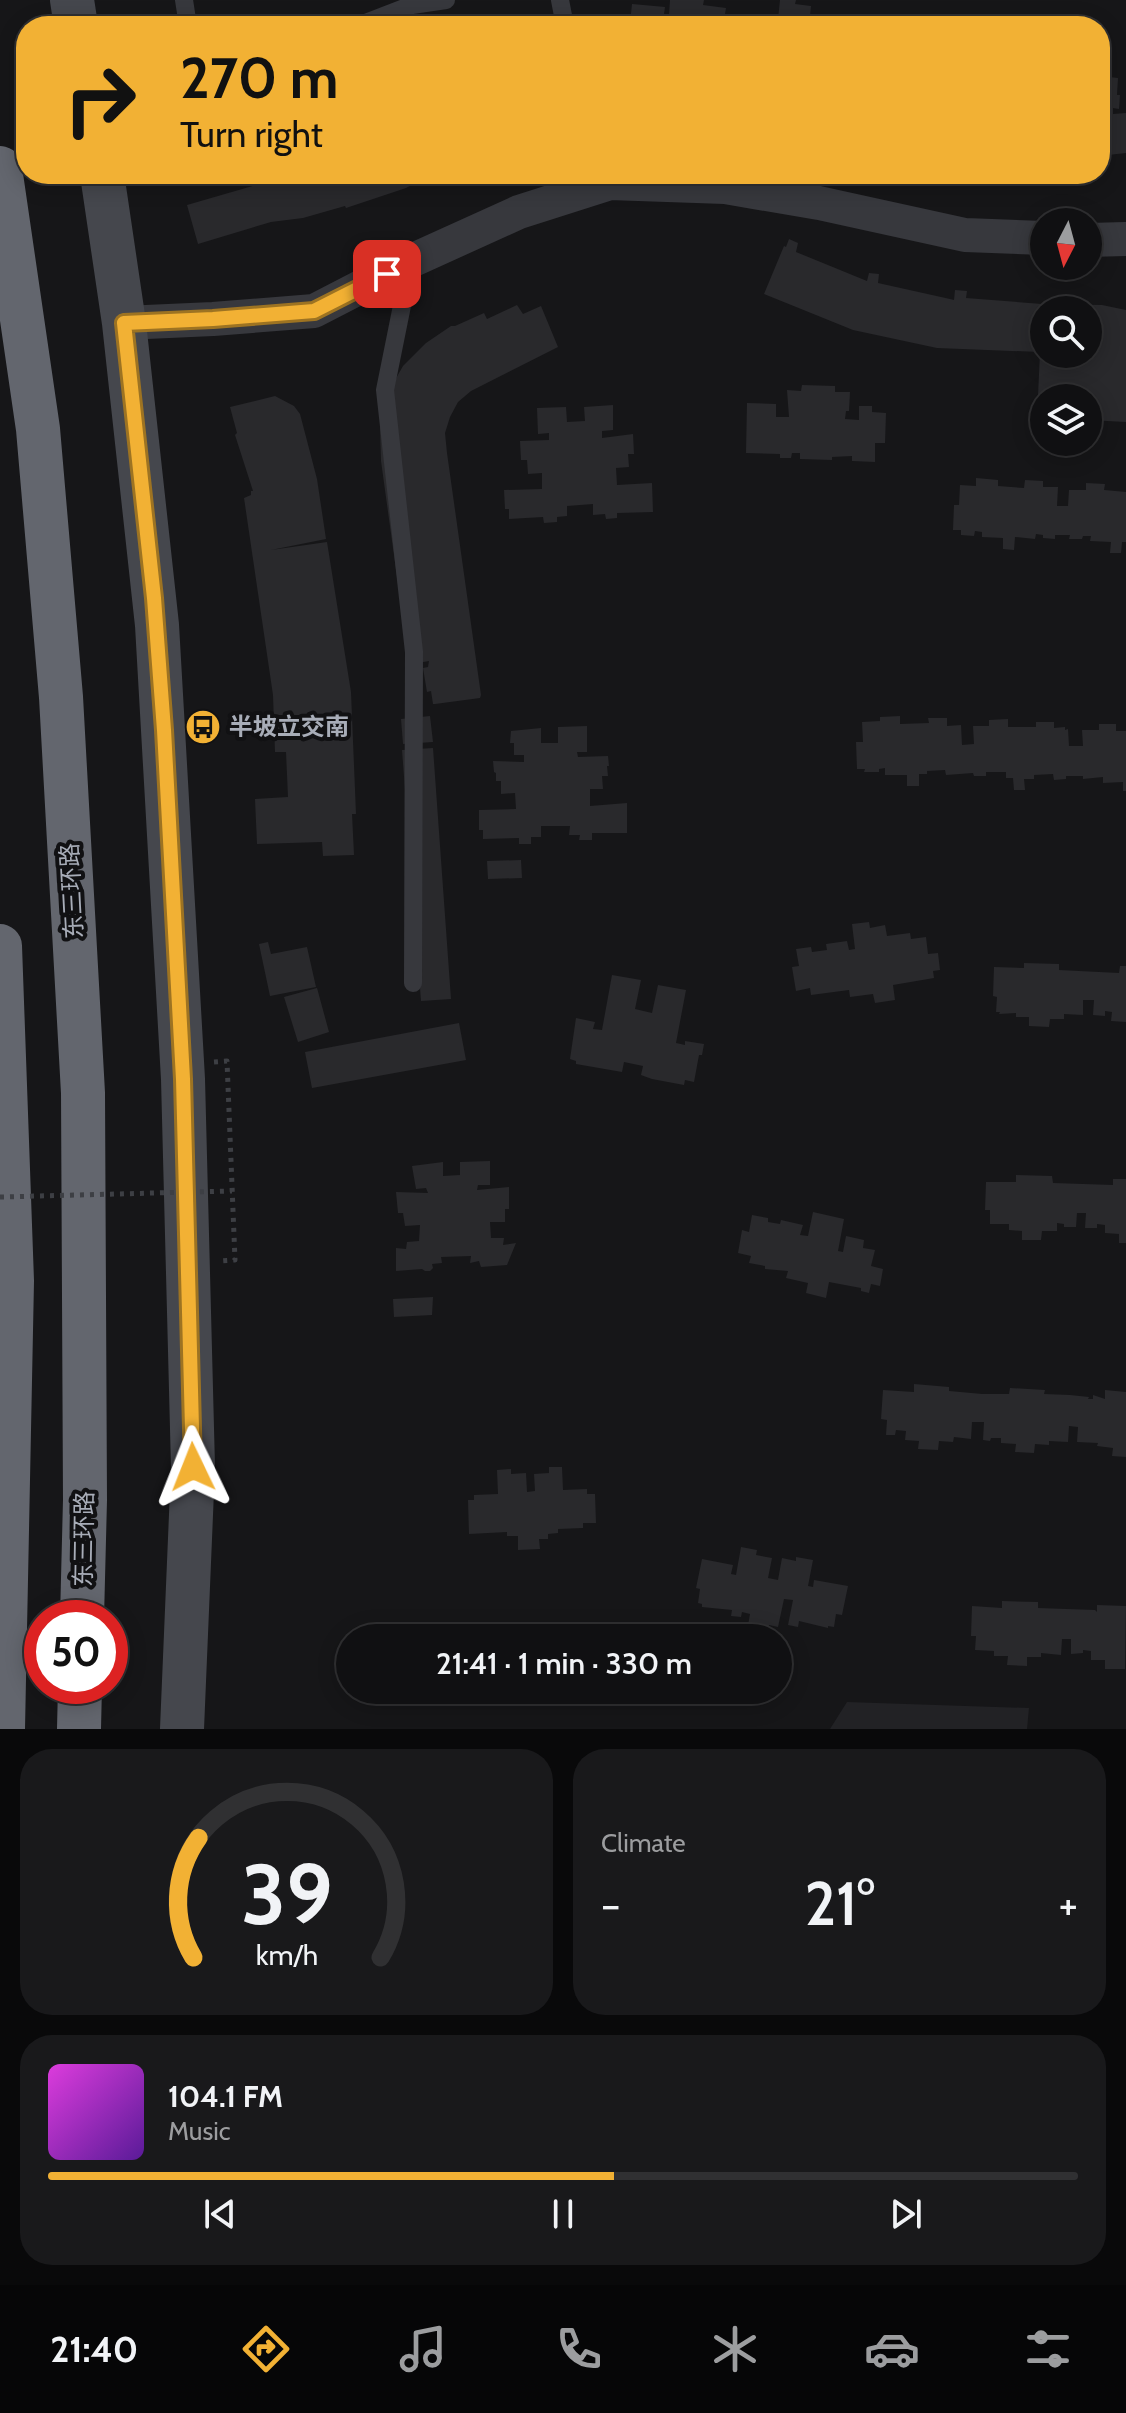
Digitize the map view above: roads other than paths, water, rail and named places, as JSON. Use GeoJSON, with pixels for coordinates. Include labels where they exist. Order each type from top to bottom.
{"type":"FeatureCollection","features":[{"type":"Feature","properties":{"kind":"highway","name":"东三环路"},"geometry":{"type":"LineString","coordinates":[[0,168],[38,429],[61,697],[83,1093],[85,1500],[82,1600]]}},
{"type":"Feature","properties":{"kind":"highway"},"geometry":{"type":"LineString","coordinates":[[0,946],[12,1281],[3,1729]]}},
{"type":"Feature","properties":{"kind":"highway"},"geometry":{"type":"LineString","coordinates":[[79,1729],[80,1704]]}},
{"type":"Feature","properties":{"kind":"main road"},"geometry":{"type":"LineString","coordinates":[[103,184],[124,323],[158,640],[183,1079],[193,1467],[182,1729]]}},
{"type":"Feature","properties":{"kind":"street"},"geometry":{"type":"LineString","coordinates":[[124,323],[314,311],[411,261],[589,184]]}},
{"type":"Feature","properties":{"kind":"street"},"geometry":{"type":"LineString","coordinates":[[639,184],[725,187],[819,203],[965,235],[1030,237]]}},
{"type":"Feature","properties":{"kind":"street"},"geometry":{"type":"LineString","coordinates":[[1102,240],[1126,239]]}},
{"type":"Feature","properties":{"kind":"lane"},"geometry":{"type":"LineString","coordinates":[[384,16],[412,5],[446,0]]}},
{"type":"Feature","properties":{"kind":"lane"},"geometry":{"type":"LineString","coordinates":[[411,261],[385,390],[414,652],[413,983]]}},
{"type":"Feature","properties":{"kind":"place","name":"半坡立交南"},"geometry":{"type":"Point","coordinates":[203,727]}}]}
